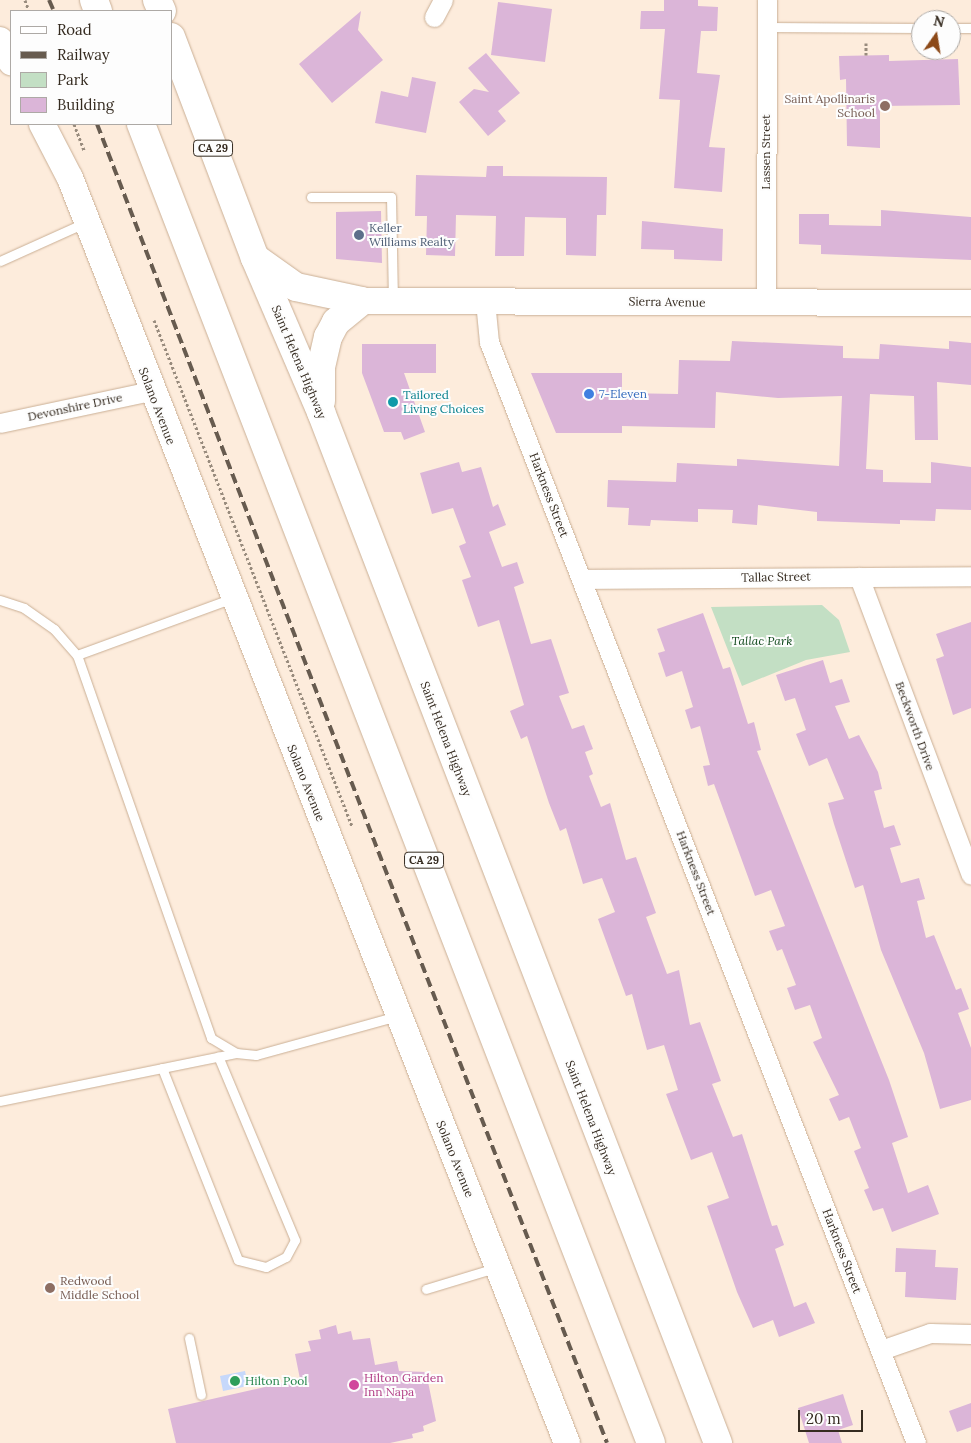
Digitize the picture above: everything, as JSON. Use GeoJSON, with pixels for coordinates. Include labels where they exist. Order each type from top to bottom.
{"type":"FeatureCollection","features":[{"type":"Feature","properties":{"kind":"highway","name":"Saint Helena Highway"},"geometry":{"type":"LineString","coordinates":[[172,40],[255,258],[322,412],[718,1443]]}},
{"type":"Feature","properties":{"kind":"highway","name":"CA 29"},"geometry":{"type":"LineString","coordinates":[[141,125],[651,1443]]}},
{"type":"Feature","properties":{"kind":"highway"},"geometry":{"type":"LineString","coordinates":[[255,258],[296,287],[362,301]]}},
{"type":"Feature","properties":{"kind":"highway"},"geometry":{"type":"LineString","coordinates":[[322,412],[323,351],[336,322],[362,301]]}},
{"type":"Feature","properties":{"kind":"street"},"geometry":{"type":"LineString","coordinates":[[434,17],[443,0]]}},
{"type":"Feature","properties":{"kind":"street","name":"Lassen Street"},"geometry":{"type":"LineString","coordinates":[[766,0],[766,303]]}},
{"type":"Feature","properties":{"kind":"street"},"geometry":{"type":"LineString","coordinates":[[0,40],[10,60]]}},
{"type":"Feature","properties":{"kind":"street","name":"Solano Avenue"},"geometry":{"type":"LineString","coordinates":[[42,125],[87,222],[151,391],[567,1443]]}},
{"type":"Feature","properties":{"kind":"street","name":"Sierra Avenue"},"geometry":{"type":"LineString","coordinates":[[362,301],[971,303]]}},
{"type":"Feature","properties":{"kind":"street","name":"Harkness Street"},"geometry":{"type":"LineString","coordinates":[[485,301],[489,342],[916,1443]]}},
{"type":"Feature","properties":{"kind":"street","name":"Devonshire Drive"},"geometry":{"type":"LineString","coordinates":[[0,423],[151,391]]}},
{"type":"Feature","properties":{"kind":"street","name":"Tallac Street"},"geometry":{"type":"LineString","coordinates":[[582,579],[971,576]]}},
{"type":"Feature","properties":{"kind":"street","name":"Beckworth Drive"},"geometry":{"type":"LineString","coordinates":[[859,577],[963,834],[971,875]]}},
{"type":"Feature","properties":{"kind":"street"},"geometry":{"type":"LineString","coordinates":[[881,1350],[930,1334],[971,1334]]}},
{"type":"Feature","properties":{"kind":"lane"},"geometry":{"type":"LineString","coordinates":[[766,27],[911,28]]}},
{"type":"Feature","properties":{"kind":"lane"},"geometry":{"type":"LineString","coordinates":[[311,197],[391,197],[393,301]]}},
{"type":"Feature","properties":{"kind":"lane"},"geometry":{"type":"LineString","coordinates":[[0,261],[87,222]]}},
{"type":"Feature","properties":{"kind":"lane"},"geometry":{"type":"LineString","coordinates":[[77,655],[233,598]]}},
{"type":"Feature","properties":{"kind":"lane"},"geometry":{"type":"LineString","coordinates":[[0,600],[24,608],[54,629],[77,655],[211,1038],[236,1053]]}},
{"type":"Feature","properties":{"kind":"lane"},"geometry":{"type":"LineString","coordinates":[[0,1101],[218,1056],[236,1053],[256,1055],[286,1050],[398,1016]]}},
{"type":"Feature","properties":{"kind":"lane"},"geometry":{"type":"LineString","coordinates":[[162,1068],[238,1260],[266,1267],[286,1257],[295,1240],[218,1056]]}},
{"type":"Feature","properties":{"kind":"lane"},"geometry":{"type":"LineString","coordinates":[[426,1289],[498,1267]]}},
{"type":"Feature","properties":{"kind":"lane"},"geometry":{"type":"LineString","coordinates":[[189,1338],[201,1395]]}},
{"type":"Feature","properties":{"kind":"green space","name":"Tallac Park"},"geometry":{"type":"Polygon","coordinates":[[[822,605],[839,620],[850,652],[806,660],[742,686],[711,607],[822,605]]]}},
{"type":"Feature","properties":{"kind":"water","name":"Hilton Pool"},"geometry":{"type":"Polygon","coordinates":[[[245,1371],[248,1386],[223,1391],[220,1376],[245,1371]]]}},
{"type":"Feature","properties":{"kind":"building"},"geometry":{"type":"Polygon","coordinates":[[[664,0],[698,0],[698,6],[718,7],[717,31],[701,31],[697,73],[720,75],[709,147],[725,148],[722,192],[674,188],[680,100],[659,99],[665,29],[640,29],[641,11],[664,11],[664,0]]]}},
{"type":"Feature","properties":{"kind":"building"},"geometry":{"type":"Polygon","coordinates":[[[498,2],[552,9],[545,62],[491,55],[498,2]]]}},
{"type":"Feature","properties":{"kind":"building"},"geometry":{"type":"Polygon","coordinates":[[[361,11],[358,30],[383,60],[332,103],[299,64],[361,11]]]}},
{"type":"Feature","properties":{"kind":"building"},"geometry":{"type":"Polygon","coordinates":[[[486,53],[520,93],[498,111],[506,121],[488,136],[459,102],[474,89],[489,92],[468,68],[486,53]]]}},
{"type":"Feature","properties":{"kind":"building"},"geometry":{"type":"Polygon","coordinates":[[[889,55],[889,61],[958,60],[960,105],[880,106],[880,148],[847,146],[846,79],[840,80],[839,56],[889,55]]]}},
{"type":"Feature","properties":{"kind":"building"},"geometry":{"type":"Polygon","coordinates":[[[412,77],[436,82],[426,133],[375,123],[381,91],[408,97],[412,77]]]}},
{"type":"Feature","properties":{"kind":"building"},"geometry":{"type":"Polygon","coordinates":[[[487,166],[503,166],[503,176],[607,177],[606,215],[597,215],[596,256],[566,255],[566,218],[525,217],[524,256],[495,256],[496,216],[456,215],[455,256],[426,255],[427,216],[415,216],[416,175],[486,177],[487,166]]]}},
{"type":"Feature","properties":{"kind":"building"},"geometry":{"type":"Polygon","coordinates":[[[881,210],[971,217],[971,260],[821,254],[821,245],[799,244],[799,214],[829,214],[829,225],[881,226],[881,210]]]}},
{"type":"Feature","properties":{"kind":"building","name":"Keller Williams Realty"},"geometry":{"type":"Polygon","coordinates":[[[381,211],[382,263],[336,259],[336,212],[381,211]]]}},
{"type":"Feature","properties":{"kind":"building"},"geometry":{"type":"Polygon","coordinates":[[[642,221],[723,229],[722,261],[674,259],[674,250],[641,249],[642,221]]]}},
{"type":"Feature","properties":{"kind":"building"},"geometry":{"type":"Polygon","coordinates":[[[732,341],[843,346],[843,358],[879,359],[880,344],[949,349],[949,341],[971,343],[971,385],[937,382],[938,440],[915,440],[914,396],[870,394],[866,469],[883,470],[883,482],[931,483],[931,462],[971,467],[971,510],[936,509],[935,521],[900,520],[900,524],[817,521],[817,512],[758,505],[757,525],[732,523],[733,510],[698,509],[698,522],[651,520],[650,526],[628,525],[629,508],[607,507],[608,480],[676,482],[677,463],[737,466],[737,459],[839,466],[842,396],[778,398],[716,392],[715,428],[622,426],[622,433],[556,433],[531,373],[622,373],[622,393],[678,394],[679,360],[730,361],[732,341]]]}},
{"type":"Feature","properties":{"kind":"building","name":"Tailored Living Choices"},"geometry":{"type":"Polygon","coordinates":[[[362,344],[436,344],[436,373],[404,373],[425,432],[404,440],[401,432],[384,432],[362,373],[362,344]]]}},
{"type":"Feature","properties":{"kind":"building"},"geometry":{"type":"Polygon","coordinates":[[[459,462],[462,472],[481,467],[493,507],[498,504],[506,525],[489,532],[502,567],[517,562],[524,583],[514,587],[531,644],[551,639],[569,693],[559,696],[572,729],[584,725],[593,749],[585,752],[593,774],[589,776],[601,807],[610,803],[626,860],[636,857],[656,913],[646,917],[667,974],[679,970],[690,1025],[700,1022],[721,1081],[712,1084],[733,1137],[742,1134],[772,1226],[777,1225],[784,1245],[775,1249],[794,1307],[806,1302],[815,1323],[779,1337],[773,1320],[753,1328],[737,1292],[707,1206],[729,1198],[712,1152],[691,1160],[666,1094],[678,1090],[664,1045],[647,1050],[632,994],[626,996],[598,919],[615,912],[602,878],[583,884],[566,828],[560,831],[527,736],[521,739],[510,711],[524,705],[499,620],[478,627],[462,580],[471,577],[459,546],[466,543],[453,508],[432,514],[420,473],[459,462]]]}},
{"type":"Feature","properties":{"kind":"building"},"geometry":{"type":"Polygon","coordinates":[[[703,613],[723,669],[730,667],[748,724],[754,722],[761,750],[757,751],[889,1080],[908,1137],[892,1143],[908,1193],[928,1185],[939,1214],[892,1232],[883,1208],[873,1211],[864,1190],[869,1188],[854,1151],[861,1148],[849,1117],[839,1121],[829,1099],[839,1095],[813,1042],[822,1038],[810,1005],[795,1010],[787,988],[796,985],[782,949],[777,951],[769,931],[785,926],[771,890],[755,896],[714,784],[708,786],[703,766],[710,765],[700,726],[691,729],[685,710],[693,707],[682,671],[666,677],[658,653],[665,651],[657,629],[703,613]]]}},
{"type":"Feature","properties":{"kind":"building"},"geometry":{"type":"Polygon","coordinates":[[[971,622],[971,708],[953,715],[936,659],[944,656],[936,634],[971,622]]]}},
{"type":"Feature","properties":{"kind":"building"},"geometry":{"type":"Polygon","coordinates":[[[823,660],[830,683],[842,679],[850,702],[835,706],[849,739],[859,735],[878,772],[882,789],[874,791],[884,828],[894,825],[901,845],[890,848],[901,883],[919,878],[925,899],[917,901],[926,938],[934,935],[956,990],[961,988],[969,1009],[958,1013],[971,1048],[971,1100],[940,1109],[924,1053],[881,950],[863,885],[855,888],[834,824],[828,803],[844,799],[827,758],[809,766],[796,734],[806,730],[795,698],[785,701],[776,675],[823,660]]]}},
{"type":"Feature","properties":{"kind":"building"},"geometry":{"type":"Polygon","coordinates":[[[896,1248],[936,1250],[935,1267],[958,1268],[956,1300],[905,1297],[906,1272],[895,1272],[896,1248]]]}},
{"type":"Feature","properties":{"kind":"building","name":"Hilton Garden Inn Napa"},"geometry":{"type":"Polygon","coordinates":[[[336,1325],[338,1334],[351,1331],[353,1340],[370,1338],[375,1365],[397,1361],[399,1371],[426,1372],[436,1421],[423,1426],[424,1431],[412,1434],[413,1438],[390,1443],[176,1443],[168,1409],[300,1379],[295,1354],[311,1351],[308,1341],[321,1339],[319,1330],[336,1325]]]}},
{"type":"Feature","properties":{"kind":"building"},"geometry":{"type":"Polygon","coordinates":[[[843,1394],[853,1425],[838,1430],[842,1443],[809,1443],[798,1408],[843,1394]]]}},
{"type":"Feature","properties":{"kind":"building"},"geometry":{"type":"Polygon","coordinates":[[[971,1403],[971,1427],[957,1432],[949,1411],[971,1403]]]}},
{"type":"Feature","properties":{"kind":"railway"},"geometry":{"type":"LineString","coordinates":[[49,0],[54,10]]}},
{"type":"Feature","properties":{"kind":"railway"},"geometry":{"type":"LineString","coordinates":[[97,125],[607,1443]]}},
{"type":"Feature","properties":{"kind":"place","name":"Saint Apollinaris School"},"geometry":{"type":"Point","coordinates":[885,106]}},
{"type":"Feature","properties":{"kind":"place","name":"Keller Williams Realty"},"geometry":{"type":"Point","coordinates":[359,235]}},
{"type":"Feature","properties":{"kind":"place","name":"7-Eleven"},"geometry":{"type":"Point","coordinates":[589,394]}},
{"type":"Feature","properties":{"kind":"place","name":"Tailored Living Choices"},"geometry":{"type":"Point","coordinates":[393,402]}},
{"type":"Feature","properties":{"kind":"place","name":"Redwood Middle School"},"geometry":{"type":"Point","coordinates":[50,1288]}},
{"type":"Feature","properties":{"kind":"place","name":"Hilton Pool"},"geometry":{"type":"Point","coordinates":[235,1381]}},
{"type":"Feature","properties":{"kind":"place","name":"Hilton Garden Inn Napa"},"geometry":{"type":"Point","coordinates":[354,1385]}}]}
